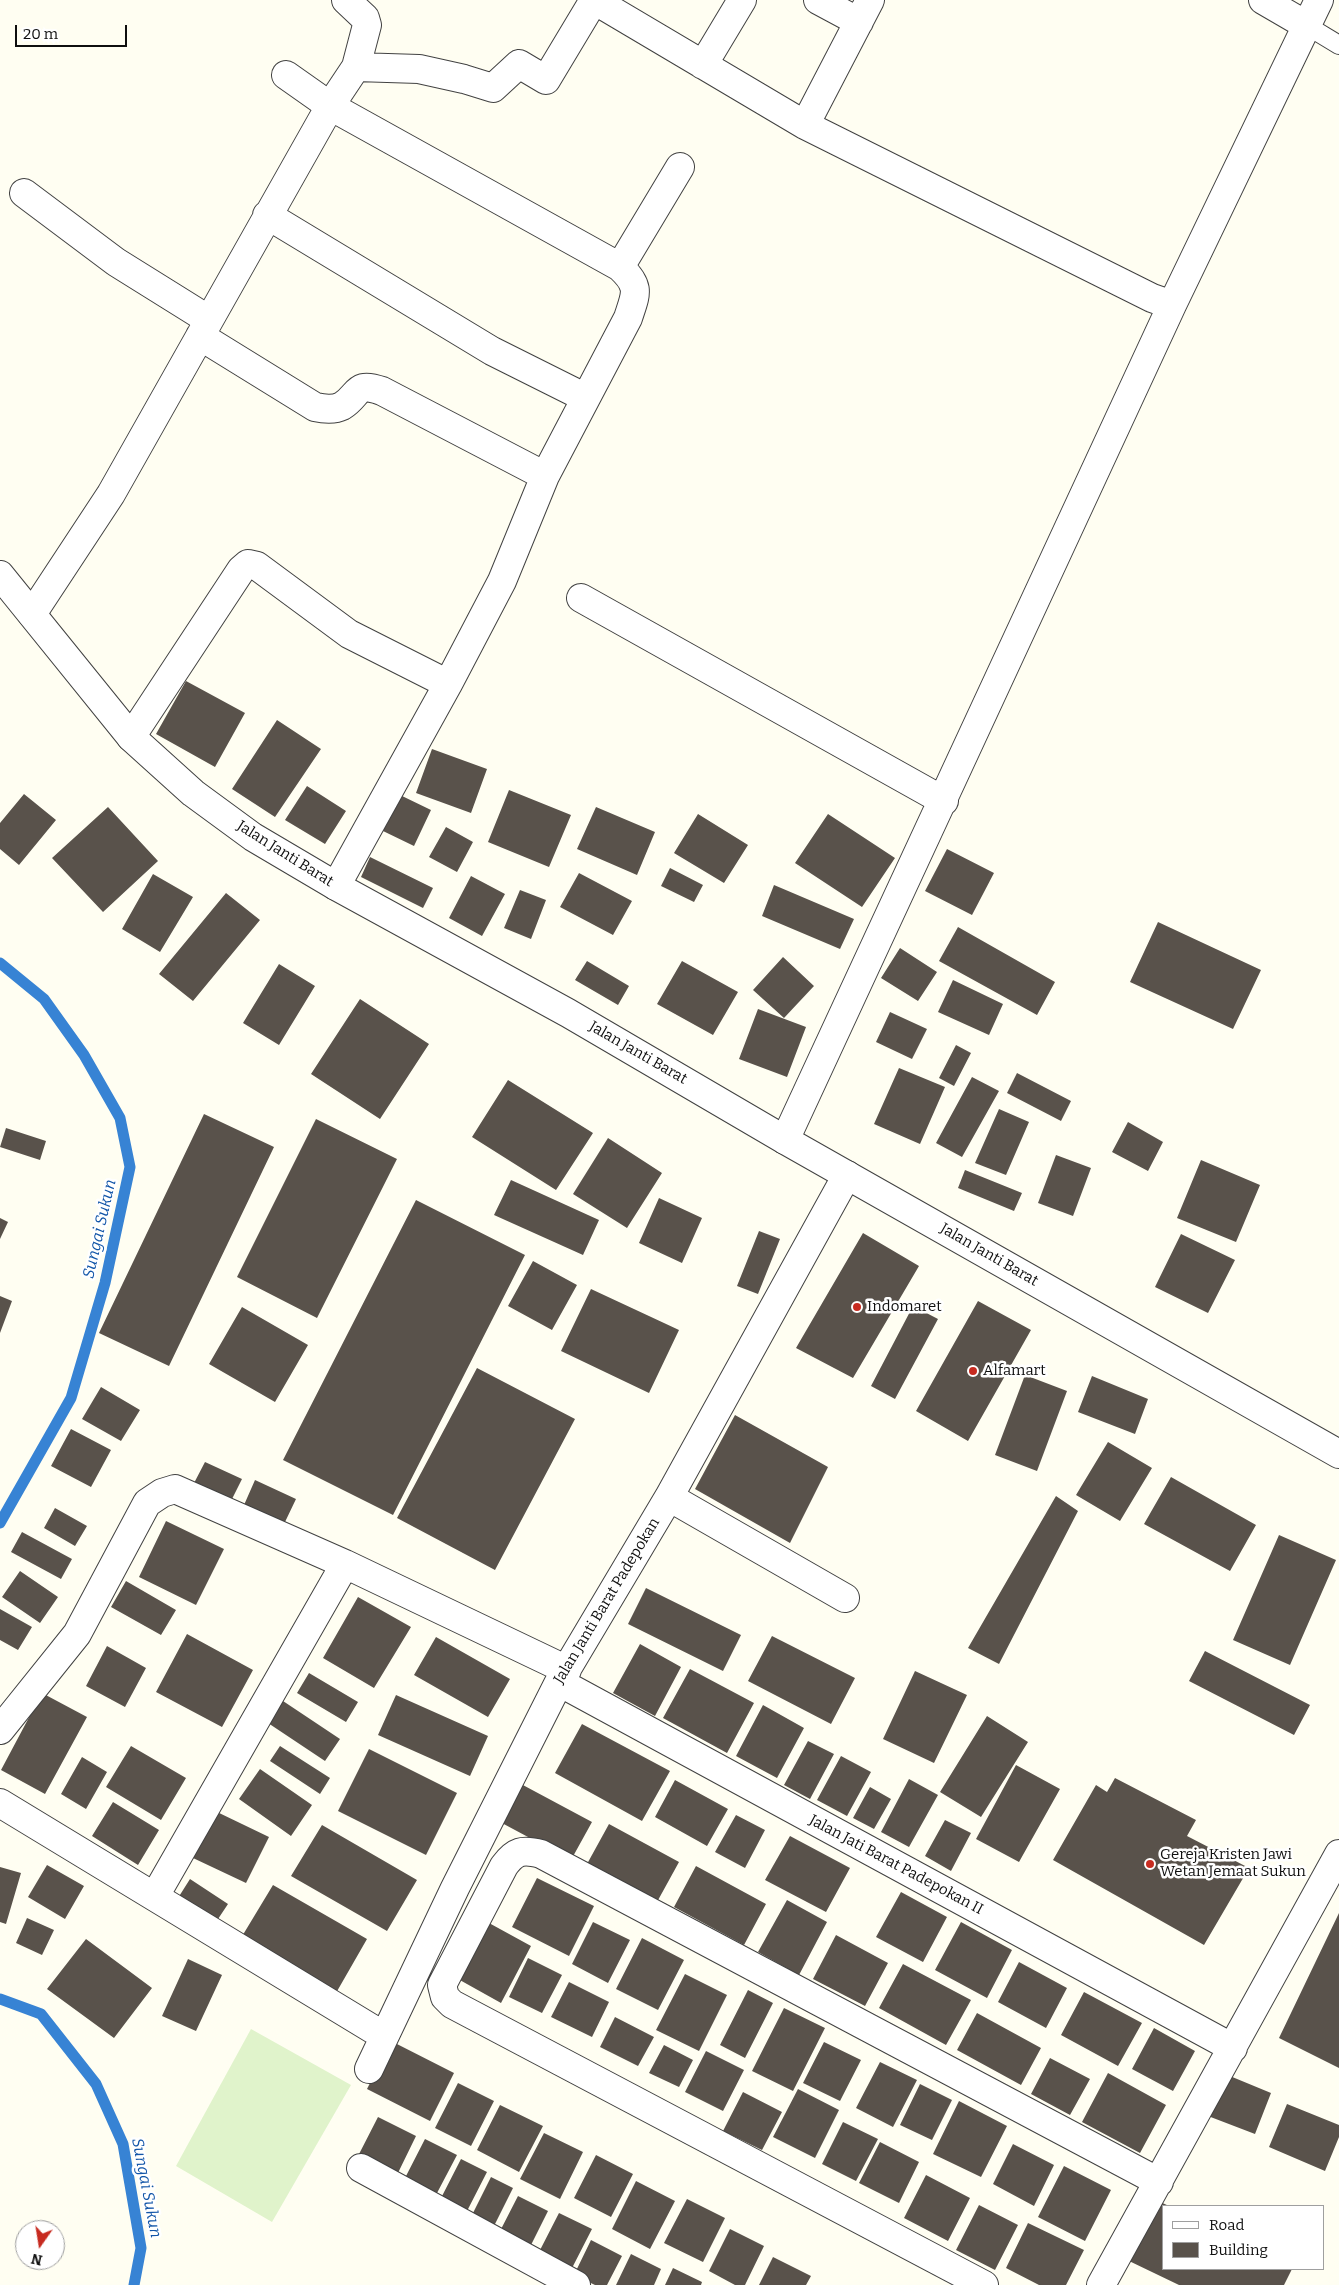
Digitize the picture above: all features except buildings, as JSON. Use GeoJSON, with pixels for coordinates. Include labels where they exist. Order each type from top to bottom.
{"type":"FeatureCollection","features":[{"type":"Feature","properties":{"kind":"street"},"geometry":{"type":"LineString","coordinates":[[32,614],[111,494],[330,106],[356,68],[366,25],[365,18],[346,0]]}},
{"type":"Feature","properties":{"kind":"street"},"geometry":{"type":"LineString","coordinates":[[356,68],[419,69],[464,78],[493,88],[519,64],[546,80],[594,0],[805,125],[1152,298],[1172,305]]}},
{"type":"Feature","properties":{"kind":"street"},"geometry":{"type":"LineString","coordinates":[[703,65],[742,0]]}},
{"type":"Feature","properties":{"kind":"street"},"geometry":{"type":"LineString","coordinates":[[805,125],[864,11],[818,0]]}},
{"type":"Feature","properties":{"kind":"street"},"geometry":{"type":"LineString","coordinates":[[1263,0],[1306,26]]}},
{"type":"Feature","properties":{"kind":"street"},"geometry":{"type":"LineString","coordinates":[[785,1140],[944,801],[1172,305],[1318,0]]}},
{"type":"Feature","properties":{"kind":"street"},"geometry":{"type":"LineString","coordinates":[[286,75],[330,106],[620,267],[633,279],[636,294],[628,318],[545,476],[502,582],[336,886]]}},
{"type":"Feature","properties":{"kind":"street"},"geometry":{"type":"LineString","coordinates":[[620,267],[680,167]]}},
{"type":"Feature","properties":{"kind":"street"},"geometry":{"type":"LineString","coordinates":[[24,193],[205,328],[315,407],[328,409],[342,406],[357,390],[371,387],[382,390],[545,476]]}},
{"type":"Feature","properties":{"kind":"street"},"geometry":{"type":"LineString","coordinates":[[267,216],[484,346],[586,398]]}},
{"type":"Feature","properties":{"kind":"street"},"geometry":{"type":"LineString","coordinates":[[131,737],[241,570],[248,564],[257,566],[349,634],[448,684]]}},
{"type":"Feature","properties":{"kind":"street","name":"Jalan Janti Barat"},"geometry":{"type":"LineString","coordinates":[[0,575],[131,737],[192,793],[254,837],[336,886],[568,1013],[785,1140],[1339,1454]]}},
{"type":"Feature","properties":{"kind":"street"},"geometry":{"type":"LineString","coordinates":[[581,598],[944,801]]}},
{"type":"Feature","properties":{"kind":"street","name":"Jalan Janti Barat Padepokan"},"geometry":{"type":"LineString","coordinates":[[369,2069],[454,1888],[563,1676],[669,1498],[848,1175]]}},
{"type":"Feature","properties":{"kind":"street","name":"Jalan Jati Barat Padepokan II"},"geometry":{"type":"LineString","coordinates":[[0,1730],[76,1634],[147,1503],[162,1493],[175,1489],[345,1564],[563,1676],[1233,2048]]}},
{"type":"Feature","properties":{"kind":"street"},"geometry":{"type":"LineString","coordinates":[[669,1498],[845,1598]]}},
{"type":"Feature","properties":{"kind":"street"},"geometry":{"type":"LineString","coordinates":[[155,1896],[345,1564]]}},
{"type":"Feature","properties":{"kind":"street"},"geometry":{"type":"LineString","coordinates":[[0,1803],[384,2036]]}},
{"type":"Feature","properties":{"kind":"street"},"geometry":{"type":"LineString","coordinates":[[984,2285],[452,2004],[445,1997],[442,1985],[504,1866],[514,1853],[525,1850],[541,1854],[1159,2182]]}},
{"type":"Feature","properties":{"kind":"street"},"geometry":{"type":"LineString","coordinates":[[1100,2285],[1159,2182],[1339,1854]]}},
{"type":"Feature","properties":{"kind":"street"},"geometry":{"type":"LineString","coordinates":[[361,2168],[576,2285]]}},
{"type":"Feature","properties":{"kind":"lane"},"geometry":{"type":"LineString","coordinates":[[1306,26],[1339,46]]}},
{"type":"Feature","properties":{"kind":"green space"},"geometry":{"type":"Polygon","coordinates":[[[251,2029],[351,2085],[272,2222],[176,2166],[251,2029]]]}},
{"type":"Feature","properties":{"kind":"waterway","name":"Sungai Sukun"},"geometry":{"type":"LineString","coordinates":[[0,963],[44,999],[84,1055],[120,1118],[130,1167],[105,1283],[71,1398],[0,1523]]}},
{"type":"Feature","properties":{"kind":"waterway","name":"Sungai Sukun"},"geometry":{"type":"LineString","coordinates":[[0,1999],[41,2014],[96,2084],[123,2144],[141,2248],[134,2285]]}},
{"type":"Feature","properties":{"kind":"place","name":"Indomaret"},"geometry":{"type":"Point","coordinates":[857,1307]}},
{"type":"Feature","properties":{"kind":"place","name":"Alfamart"},"geometry":{"type":"Point","coordinates":[973,1371]}},
{"type":"Feature","properties":{"kind":"place","name":"Gereja Kristen Jawi Wetan Jemaat Sukun"},"geometry":{"type":"Point","coordinates":[1150,1864]}}]}
